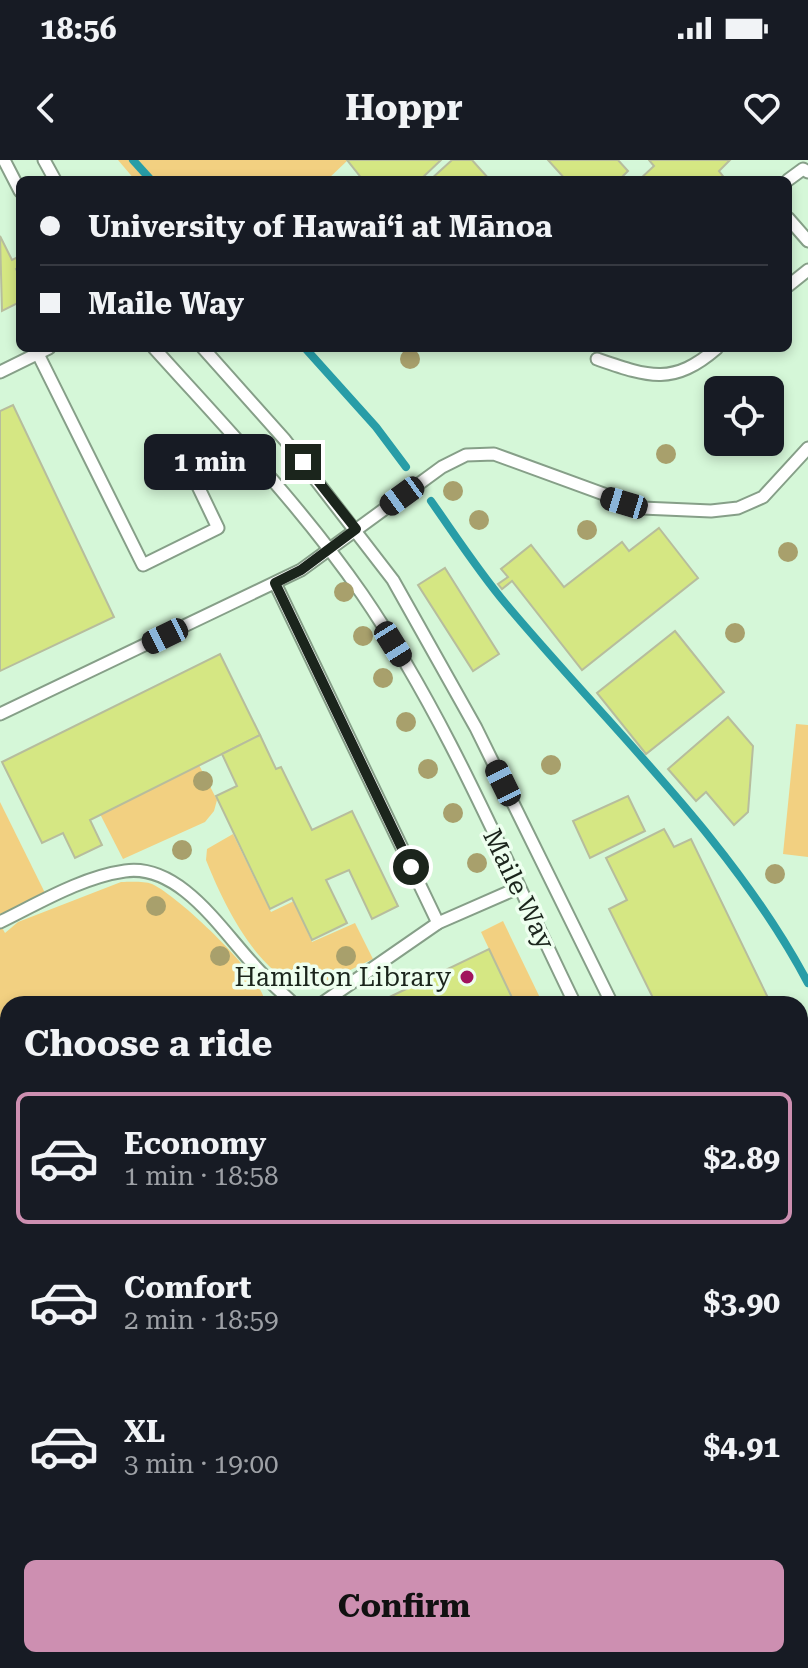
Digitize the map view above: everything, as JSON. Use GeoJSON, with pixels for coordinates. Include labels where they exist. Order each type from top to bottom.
{"type":"FeatureCollection","features":[{"type":"Feature","properties":{"kind":"lane"},"geometry":{"type":"LineString","coordinates":[[4,160],[16,183]]}},
{"type":"Feature","properties":{"kind":"lane"},"geometry":{"type":"LineString","coordinates":[[792,223],[808,241]]}},
{"type":"Feature","properties":{"kind":"lane"},"geometry":{"type":"LineString","coordinates":[[792,283],[808,270]]}},
{"type":"Feature","properties":{"kind":"lane"},"geometry":{"type":"LineString","coordinates":[[0,372],[42,352]]}},
{"type":"Feature","properties":{"kind":"lane"},"geometry":{"type":"LineString","coordinates":[[44,352],[143,565],[218,528],[195,480]]}},
{"type":"Feature","properties":{"kind":"lane","name":"Maile Way"},"geometry":{"type":"LineString","coordinates":[[157,352],[329,549],[408,668],[571,996]]}},
{"type":"Feature","properties":{"kind":"lane","name":"Maile Way"},"geometry":{"type":"LineString","coordinates":[[207,352],[285,440],[393,580],[443,664],[608,996]]}},
{"type":"Feature","properties":{"kind":"lane"},"geometry":{"type":"LineString","coordinates":[[597,359],[665,377],[681,373],[711,352]]}},
{"type":"Feature","properties":{"kind":"lane"},"geometry":{"type":"LineString","coordinates":[[0,714],[301,570],[449,462],[466,455],[502,456],[642,508],[711,511],[738,508],[763,497],[808,448]]}},
{"type":"Feature","properties":{"kind":"lane"},"geometry":{"type":"LineString","coordinates":[[275,583],[438,923]]}},
{"type":"Feature","properties":{"kind":"lane"},"geometry":{"type":"LineString","coordinates":[[0,922],[100,877],[128,870],[153,873],[205,906],[254,966],[286,996]]}},
{"type":"Feature","properties":{"kind":"lane"},"geometry":{"type":"LineString","coordinates":[[333,996],[438,923],[518,888]]}},
{"type":"Feature","properties":{"kind":"shaded area"},"geometry":{"type":"Polygon","coordinates":[[[0,160],[808,160],[808,996],[0,996],[0,160]]]}},
{"type":"Feature","properties":{"kind":"shaded area"},"geometry":{"type":"Polygon","coordinates":[[[118,160],[348,160],[331,176],[132,176],[118,160]]]}},
{"type":"Feature","properties":{"kind":"shaded area"},"geometry":{"type":"Polygon","coordinates":[[[796,724],[808,725],[808,857],[783,854],[796,724]]]}},
{"type":"Feature","properties":{"kind":"shaded area"},"geometry":{"type":"Polygon","coordinates":[[[199,765],[217,800],[214,811],[205,822],[123,859],[100,814],[199,765]]]}},
{"type":"Feature","properties":{"kind":"shaded area"},"geometry":{"type":"Polygon","coordinates":[[[0,802],[46,895],[0,914],[0,802]]]}},
{"type":"Feature","properties":{"kind":"shaded area"},"geometry":{"type":"Polygon","coordinates":[[[233,834],[271,912],[294,901],[312,942],[355,923],[373,959],[315,984],[296,983],[279,974],[262,959],[222,897],[206,860],[207,849],[233,834]]]}},
{"type":"Feature","properties":{"kind":"shaded area"},"geometry":{"type":"Polygon","coordinates":[[[121,882],[152,884],[218,938],[251,975],[262,996],[0,996],[0,924],[5,933],[18,922],[121,882]]]}},
{"type":"Feature","properties":{"kind":"shaded area"},"geometry":{"type":"Polygon","coordinates":[[[503,921],[539,996],[511,996],[481,932],[503,921]]]}},
{"type":"Feature","properties":{"kind":"building"},"geometry":{"type":"Polygon","coordinates":[[[347,160],[441,160],[424,176],[360,176],[347,160]]]}},
{"type":"Feature","properties":{"kind":"building"},"geometry":{"type":"Polygon","coordinates":[[[452,160],[472,160],[486,176],[434,176],[452,160]]]}},
{"type":"Feature","properties":{"kind":"building"},"geometry":{"type":"Polygon","coordinates":[[[548,160],[618,160],[628,171],[623,176],[562,176],[548,160]]]}},
{"type":"Feature","properties":{"kind":"building"},"geometry":{"type":"Polygon","coordinates":[[[649,160],[730,160],[719,171],[723,176],[643,176],[654,166],[649,160]]]}},
{"type":"Feature","properties":{"kind":"building"},"geometry":{"type":"Polygon","coordinates":[[[0,236],[12,260],[16,258],[16,304],[2,311],[0,236]]]}},
{"type":"Feature","properties":{"kind":"building"},"geometry":{"type":"Polygon","coordinates":[[[13,405],[114,617],[0,671],[0,411],[13,405]]]}},
{"type":"Feature","properties":{"kind":"building"},"geometry":{"type":"Polygon","coordinates":[[[659,528],[698,578],[582,670],[512,581],[502,589],[498,584],[508,577],[501,569],[531,545],[564,587],[622,542],[629,551],[659,528]]]}},
{"type":"Feature","properties":{"kind":"building"},"geometry":{"type":"Polygon","coordinates":[[[445,568],[499,654],[473,671],[418,585],[445,568]]]}},
{"type":"Feature","properties":{"kind":"building"},"geometry":{"type":"Polygon","coordinates":[[[675,631],[724,692],[646,754],[597,693],[675,631]]]}},
{"type":"Feature","properties":{"kind":"building"},"geometry":{"type":"Polygon","coordinates":[[[220,654],[260,735],[90,820],[102,845],[75,858],[63,833],[42,843],[2,762],[220,654]]]}},
{"type":"Feature","properties":{"kind":"building"},"geometry":{"type":"Polygon","coordinates":[[[728,717],[753,746],[748,812],[734,825],[706,792],[696,801],[668,769],[728,717]]]}},
{"type":"Feature","properties":{"kind":"building"},"geometry":{"type":"Polygon","coordinates":[[[260,735],[276,769],[281,767],[312,830],[352,811],[398,906],[372,919],[349,870],[326,880],[347,923],[343,925],[312,940],[292,898],[270,909],[216,796],[237,786],[222,754],[260,735]]]}},
{"type":"Feature","properties":{"kind":"building"},"geometry":{"type":"Polygon","coordinates":[[[628,796],[645,831],[590,858],[573,821],[628,796]]]}},
{"type":"Feature","properties":{"kind":"building"},"geometry":{"type":"Polygon","coordinates":[[[664,829],[674,847],[691,839],[767,996],[652,996],[609,909],[627,900],[606,858],[664,829]]]}},
{"type":"Feature","properties":{"kind":"building","name":"Hamilton Library"},"geometry":{"type":"Polygon","coordinates":[[[489,949],[511,996],[392,996],[489,949]]]}},
{"type":"Feature","properties":{"kind":"waterway"},"geometry":{"type":"LineString","coordinates":[[133,160],[147,176]]}},
{"type":"Feature","properties":{"kind":"waterway"},"geometry":{"type":"LineString","coordinates":[[309,352],[376,427],[406,467]]}},
{"type":"Feature","properties":{"kind":"waterway"},"geometry":{"type":"LineString","coordinates":[[431,501],[506,604],[706,833],[743,881],[808,983]]}},
{"type":"Feature","properties":{"kind":"place","name":"Hamilton Library"},"geometry":{"type":"Point","coordinates":[467,977]}},
{"type":"Feature","properties":{"kind":"route"},"geometry":{"type":"LineString","coordinates":[[303,462],[356,529],[301,570],[275,583],[411,867]]}}]}
